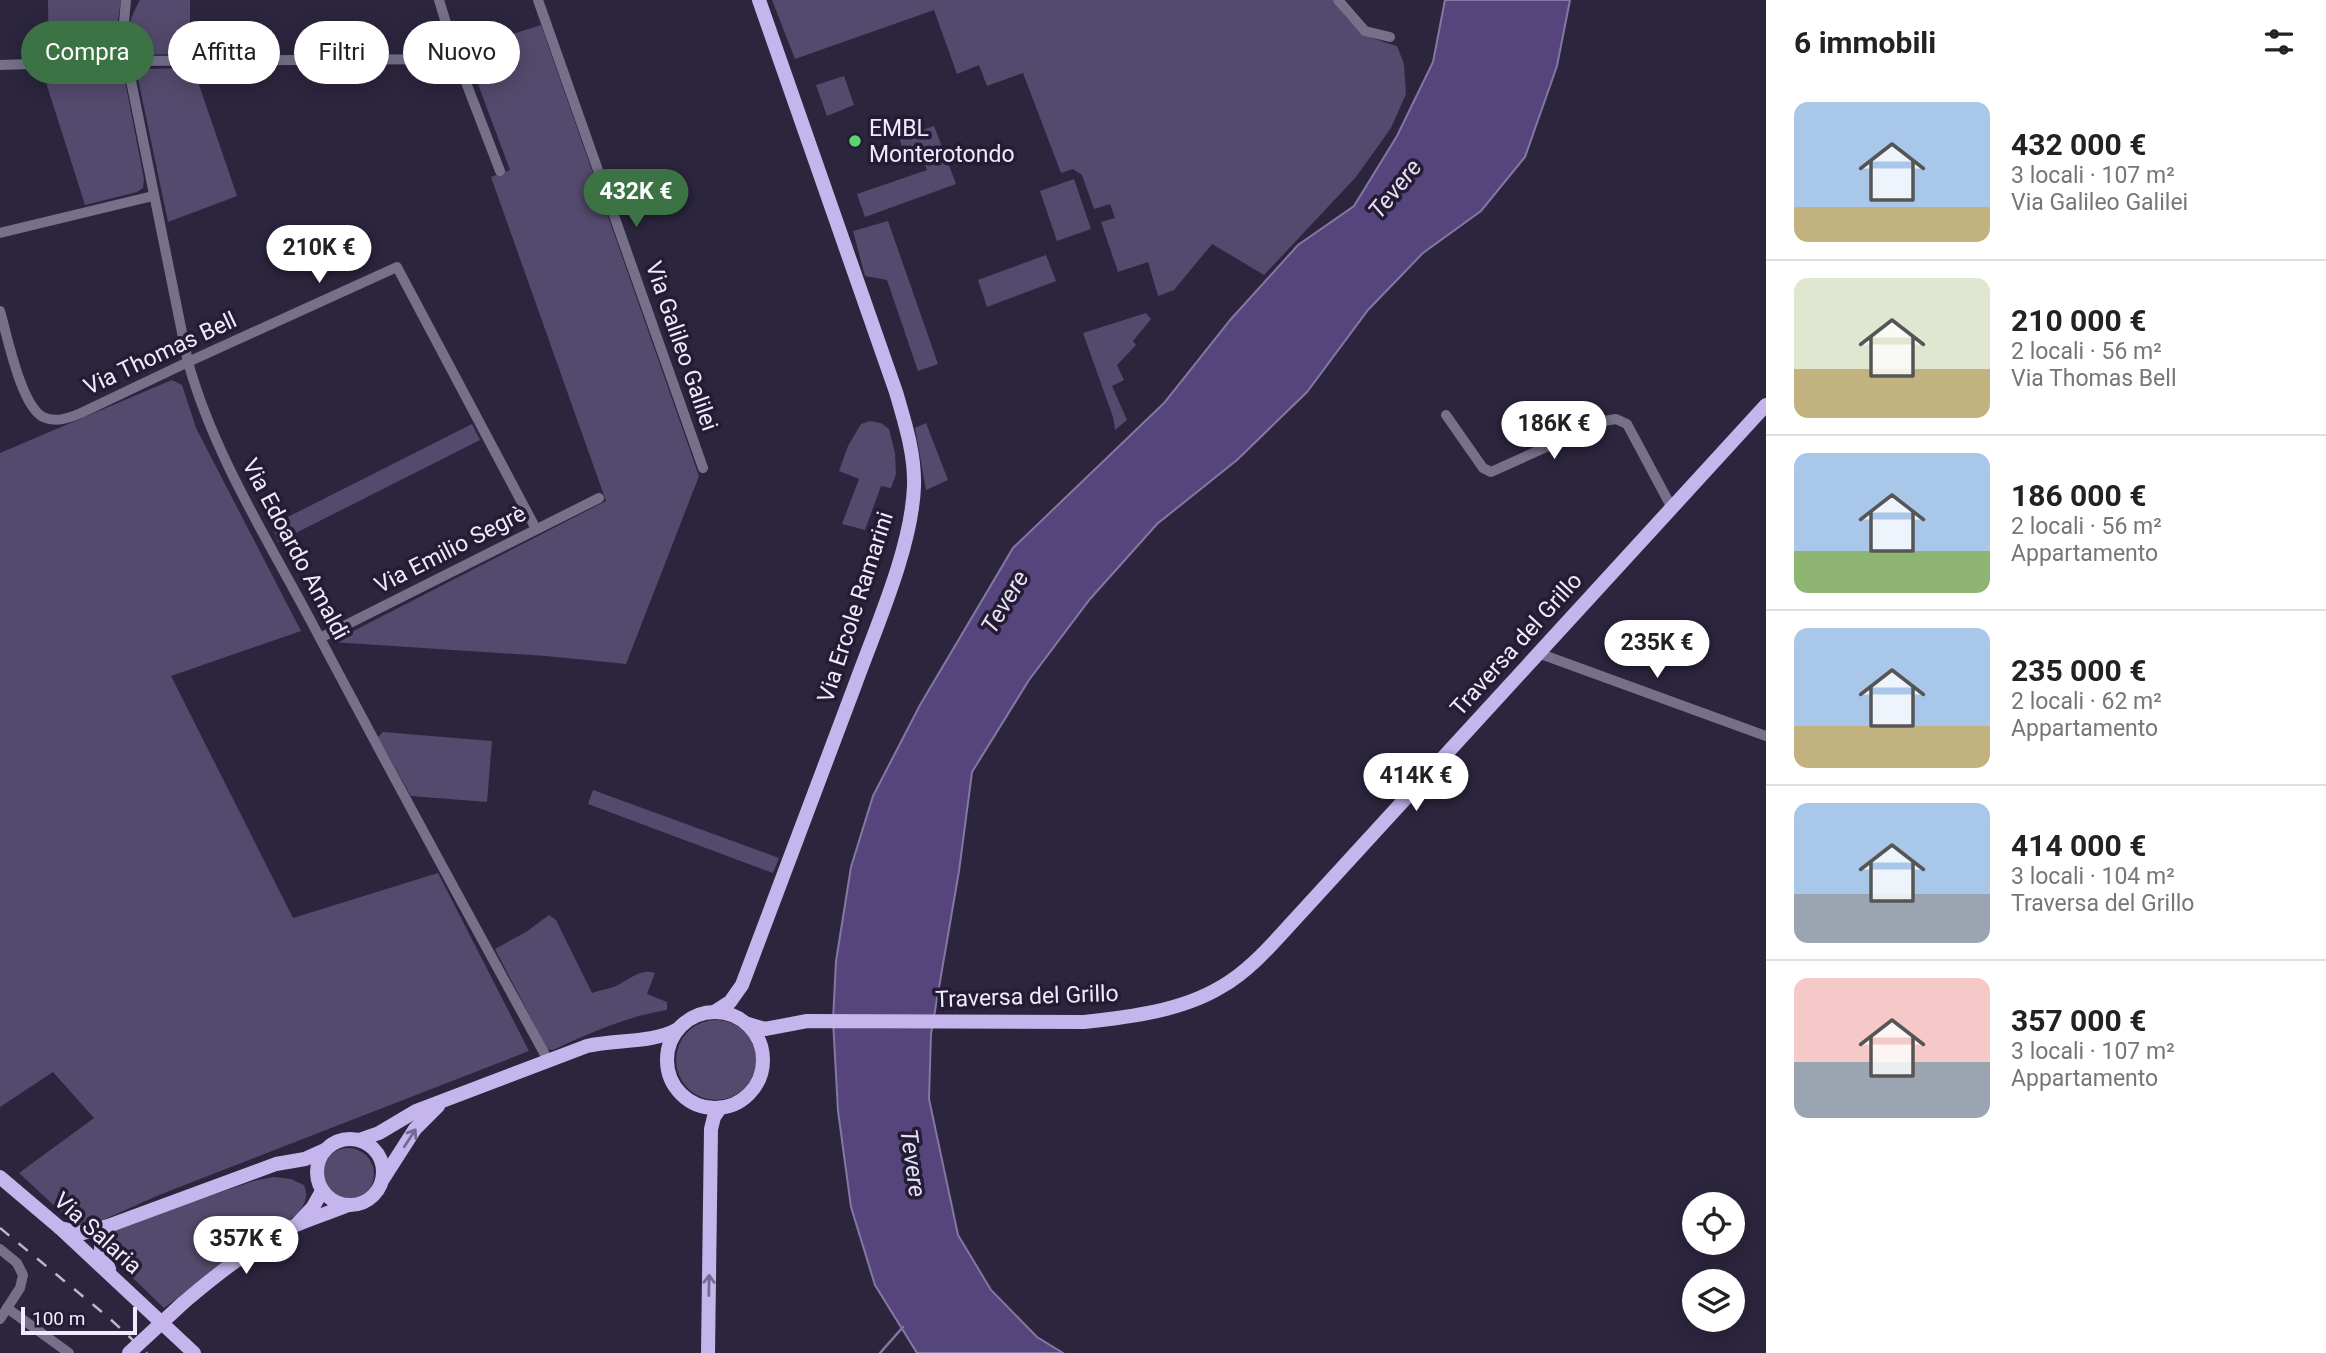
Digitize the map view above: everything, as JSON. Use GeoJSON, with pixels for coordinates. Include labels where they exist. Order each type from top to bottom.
{"type":"FeatureCollection","features":[{"type":"Feature","properties":{"kind":"main road","name":"Via Ercole Ramarini"},"geometry":{"type":"LineString","coordinates":[[747,1023],[740,1003],[742,985],[880,614],[905,540],[914,484],[909,438],[896,392],[759,0]]}},
{"type":"Feature","properties":{"kind":"main road","name":"Traversa del Grillo"},"geometry":{"type":"LineString","coordinates":[[716,1011],[732,1014],[765,1029],[817,1021],[1084,1022],[1126,1017],[1186,1002],[1230,982],[1279,937],[1766,405]]}},
{"type":"Feature","properties":{"kind":"main road","name":"Via Ercole Ramarini"},"geometry":{"type":"LineString","coordinates":[[716,1011],[730,1002],[742,985]]}},
{"type":"Feature","properties":{"kind":"main road"},"geometry":{"type":"LineString","coordinates":[[80,1238],[90,1241],[105,1228],[276,1164],[305,1159],[341,1140],[359,1140],[379,1133],[410,1113],[548,1060],[595,1044],[653,1037],[678,1029],[700,1013],[716,1011]]}},
{"type":"Feature","properties":{"kind":"main road"},"geometry":{"type":"LineString","coordinates":[[678,1029],[668,1048],[667,1063],[674,1085],[682,1096],[694,1103],[707,1108],[720,1108],[735,1104],[747,1096],[757,1085],[763,1071],[761,1042],[747,1023]]}},
{"type":"Feature","properties":{"kind":"main road"},"geometry":{"type":"LineString","coordinates":[[764,1056],[774,1034],[785,1025]]}},
{"type":"Feature","properties":{"kind":"main road"},"geometry":{"type":"LineString","coordinates":[[629,1040],[652,1047],[667,1063]]}},
{"type":"Feature","properties":{"kind":"main road"},"geometry":{"type":"LineString","coordinates":[[129,1353],[183,1303],[230,1265],[294,1226],[369,1199],[377,1191],[415,1129],[444,1100]]}},
{"type":"Feature","properties":{"kind":"main road"},"geometry":{"type":"LineString","coordinates":[[708,1353],[711,1129],[720,1108]]}},
{"type":"Feature","properties":{"kind":"main road"},"geometry":{"type":"LineString","coordinates":[[359,1140],[376,1151],[383,1170],[382,1181]]}},
{"type":"Feature","properties":{"kind":"main road"},"geometry":{"type":"LineString","coordinates":[[294,1226],[313,1207],[319,1184],[316,1168],[325,1150]]}},
{"type":"Feature","properties":{"kind":"main road"},"geometry":{"type":"LineString","coordinates":[[276,1164],[302,1168],[338,1203],[348,1205]]}},
{"type":"Feature","properties":{"kind":"main road","name":"Via Salaria"},"geometry":{"type":"LineString","coordinates":[[0,1177],[60,1228],[80,1238],[112,1276],[194,1353]]}},
{"type":"Feature","properties":{"kind":"main road"},"geometry":{"type":"LineString","coordinates":[[105,1228],[101,1250],[112,1276]]}},
{"type":"Feature","properties":{"kind":"street","name":"Via Edoardo Amaldi"},"geometry":{"type":"LineString","coordinates":[[125,21],[126,0]]}},
{"type":"Feature","properties":{"kind":"street"},"geometry":{"type":"LineString","coordinates":[[126,16],[135,0]]}},
{"type":"Feature","properties":{"kind":"street"},"geometry":{"type":"LineString","coordinates":[[439,0],[445,21]]}},
{"type":"Feature","properties":{"kind":"street","name":"Via Galileo Galilei"},"geometry":{"type":"LineString","coordinates":[[538,0],[703,468]]}},
{"type":"Feature","properties":{"kind":"street"},"geometry":{"type":"LineString","coordinates":[[1338,0],[1365,31],[1390,37]]}},
{"type":"Feature","properties":{"kind":"street"},"geometry":{"type":"LineString","coordinates":[[154,61],[403,59]]}},
{"type":"Feature","properties":{"kind":"street"},"geometry":{"type":"LineString","coordinates":[[0,65],[21,64]]}},
{"type":"Feature","properties":{"kind":"street","name":"Via Edoardo Amaldi"},"geometry":{"type":"LineString","coordinates":[[131,84],[188,362],[195,390],[218,444],[370,734],[548,1060]]}},
{"type":"Feature","properties":{"kind":"street"},"geometry":{"type":"LineString","coordinates":[[467,84],[500,172]]}},
{"type":"Feature","properties":{"kind":"street"},"geometry":{"type":"LineString","coordinates":[[0,233],[153,196]]}},
{"type":"Feature","properties":{"kind":"street","name":"Via Thomas Bell"},"geometry":{"type":"LineString","coordinates":[[0,311],[28,398],[38,413],[51,419],[63,419],[397,267],[536,529]]}},
{"type":"Feature","properties":{"kind":"street"},"geometry":{"type":"LineString","coordinates":[[1446,415],[1483,468],[1491,472],[1604,421],[1616,419],[1627,424],[1672,508]]}},
{"type":"Feature","properties":{"kind":"street","name":"Via Emilio Segrè"},"geometry":{"type":"LineString","coordinates":[[320,638],[599,498]]}},
{"type":"Feature","properties":{"kind":"street"},"geometry":{"type":"LineString","coordinates":[[1538,653],[1766,736]]}},
{"type":"Feature","properties":{"kind":"street"},"geometry":{"type":"LineString","coordinates":[[0,1249],[17,1263],[23,1275],[20,1288],[0,1319]]}},
{"type":"Feature","properties":{"kind":"street"},"geometry":{"type":"LineString","coordinates":[[8,1308],[69,1353]]}},
{"type":"Feature","properties":{"kind":"shaded area"},"geometry":{"type":"Polygon","coordinates":[[[48,0],[121,0],[118,21],[48,21],[48,0]]]}},
{"type":"Feature","properties":{"kind":"shaded area"},"geometry":{"type":"Polygon","coordinates":[[[140,0],[190,0],[190,21],[168,21],[168,54],[154,55],[154,21],[131,21],[140,0]]]}},
{"type":"Feature","properties":{"kind":"shaded area"},"geometry":{"type":"Polygon","coordinates":[[[772,0],[1333,0],[1360,30],[1375,39],[1397,46],[1404,64],[1406,94],[1391,128],[1356,177],[1264,275],[1212,244],[1174,290],[1158,296],[1148,262],[1118,272],[1101,222],[1115,218],[1110,204],[1094,209],[1082,175],[1073,169],[1061,173],[1023,73],[987,86],[979,65],[957,74],[934,10],[795,59],[772,0]]]}},
{"type":"Feature","properties":{"kind":"shaded area"},"geometry":{"type":"Polygon","coordinates":[[[541,25],[699,476],[626,664],[332,642],[606,501],[491,177],[510,170],[478,84],[520,84],[520,32],[541,25]]]}},
{"type":"Feature","properties":{"kind":"shaded area"},"geometry":{"type":"Polygon","coordinates":[[[168,68],[168,84],[199,84],[237,196],[168,222],[139,84],[154,84],[154,69],[168,68]]]}},
{"type":"Feature","properties":{"kind":"shaded area"},"geometry":{"type":"Polygon","coordinates":[[[844,76],[854,105],[827,116],[816,85],[844,76]]]}},
{"type":"Feature","properties":{"kind":"shaded area"},"geometry":{"type":"Polygon","coordinates":[[[46,84],[126,84],[144,179],[143,188],[137,192],[85,205],[46,84]]]}},
{"type":"Feature","properties":{"kind":"shaded area"},"geometry":{"type":"Polygon","coordinates":[[[907,116],[913,133],[934,126],[956,184],[865,217],[857,194],[927,170],[920,150],[905,155],[893,120],[907,116]]]}},
{"type":"Feature","properties":{"kind":"shaded area"},"geometry":{"type":"Polygon","coordinates":[[[1074,179],[1091,229],[1057,241],[1040,191],[1074,179]]]}},
{"type":"Feature","properties":{"kind":"shaded area"},"geometry":{"type":"Polygon","coordinates":[[[888,221],[938,364],[918,371],[887,280],[865,276],[853,231],[888,221]]]}},
{"type":"Feature","properties":{"kind":"shaded area"},"geometry":{"type":"Polygon","coordinates":[[[1046,255],[1056,281],[987,307],[978,280],[1046,255]]]}},
{"type":"Feature","properties":{"kind":"shaded area"},"geometry":{"type":"Polygon","coordinates":[[[1146,313],[1151,319],[1133,341],[1136,345],[1117,365],[1124,380],[1112,386],[1127,420],[1115,430],[1113,417],[1083,333],[1146,313]]]}},
{"type":"Feature","properties":{"kind":"shaded area"},"geometry":{"type":"Polygon","coordinates":[[[172,380],[182,385],[196,428],[301,631],[171,676],[293,918],[438,873],[529,1051],[159,1195],[94,1224],[75,1225],[19,1173],[94,1118],[53,1072],[0,1107],[0,453],[172,380]]]}},
{"type":"Feature","properties":{"kind":"shaded area"},"geometry":{"type":"Polygon","coordinates":[[[870,421],[881,423],[889,429],[895,453],[896,474],[891,488],[881,486],[865,530],[842,524],[859,479],[839,471],[848,446],[861,424],[870,421]]]}},
{"type":"Feature","properties":{"kind":"shaded area"},"geometry":{"type":"Polygon","coordinates":[[[926,423],[948,480],[926,490],[915,428],[926,423]]]}},
{"type":"Feature","properties":{"kind":"shaded area"},"geometry":{"type":"Polygon","coordinates":[[[472,424],[480,440],[278,542],[272,525],[472,424]]]}},
{"type":"Feature","properties":{"kind":"shaded area"},"geometry":{"type":"Polygon","coordinates":[[[383,732],[492,741],[487,802],[411,796],[378,737],[383,732]]]}},
{"type":"Feature","properties":{"kind":"shaded area"},"geometry":{"type":"Polygon","coordinates":[[[593,790],[779,858],[773,873],[588,804],[593,790]]]}},
{"type":"Feature","properties":{"kind":"shaded area"},"geometry":{"type":"Polygon","coordinates":[[[549,915],[556,920],[592,993],[616,986],[639,973],[655,973],[647,994],[667,1002],[667,1010],[623,1021],[553,1050],[547,1049],[495,949],[526,932],[549,915]]]}},
{"type":"Feature","properties":{"kind":"shaded area"},"geometry":{"type":"Polygon","coordinates":[[[708,1020],[724,1020],[745,1031],[756,1052],[756,1068],[745,1089],[724,1100],[708,1100],[694,1094],[682,1082],[676,1068],[676,1052],[682,1038],[694,1026],[708,1020]]]}},
{"type":"Feature","properties":{"kind":"shaded area"},"geometry":{"type":"Polygon","coordinates":[[[348,1148],[367,1155],[374,1174],[367,1193],[348,1200],[329,1193],[322,1174],[329,1155],[348,1148]]]}},
{"type":"Feature","properties":{"kind":"shaded area"},"geometry":{"type":"Polygon","coordinates":[[[274,1177],[291,1179],[304,1185],[306,1198],[300,1210],[287,1222],[249,1245],[164,1308],[104,1250],[109,1232],[118,1227],[257,1180],[274,1177]]]}},
{"type":"Feature","properties":{"kind":"water","name":"Tevere"},"geometry":{"type":"Polygon","coordinates":[[[1445,0],[1570,0],[1557,66],[1525,157],[1481,211],[1423,253],[1368,310],[1307,392],[1237,460],[1157,524],[1090,599],[1029,680],[972,772],[959,871],[931,1034],[929,1099],[958,1235],[991,1290],[1037,1337],[1063,1353],[917,1353],[875,1285],[851,1207],[838,1111],[833,1020],[836,961],[851,867],[873,796],[920,705],[1013,548],[1164,403],[1231,319],[1298,245],[1354,206],[1397,136],[1433,62],[1445,0]]]}},
{"type":"Feature","properties":{"kind":"waterway"},"geometry":{"type":"LineString","coordinates":[[880,1353],[903,1327]]}},
{"type":"Feature","properties":{"kind":"railway"},"geometry":{"type":"LineString","coordinates":[[0,1228],[108,1317],[147,1353]]}},
{"type":"Feature","properties":{"kind":"place","name":"EMBL Monterotondo"},"geometry":{"type":"Point","coordinates":[855,141]}}]}
